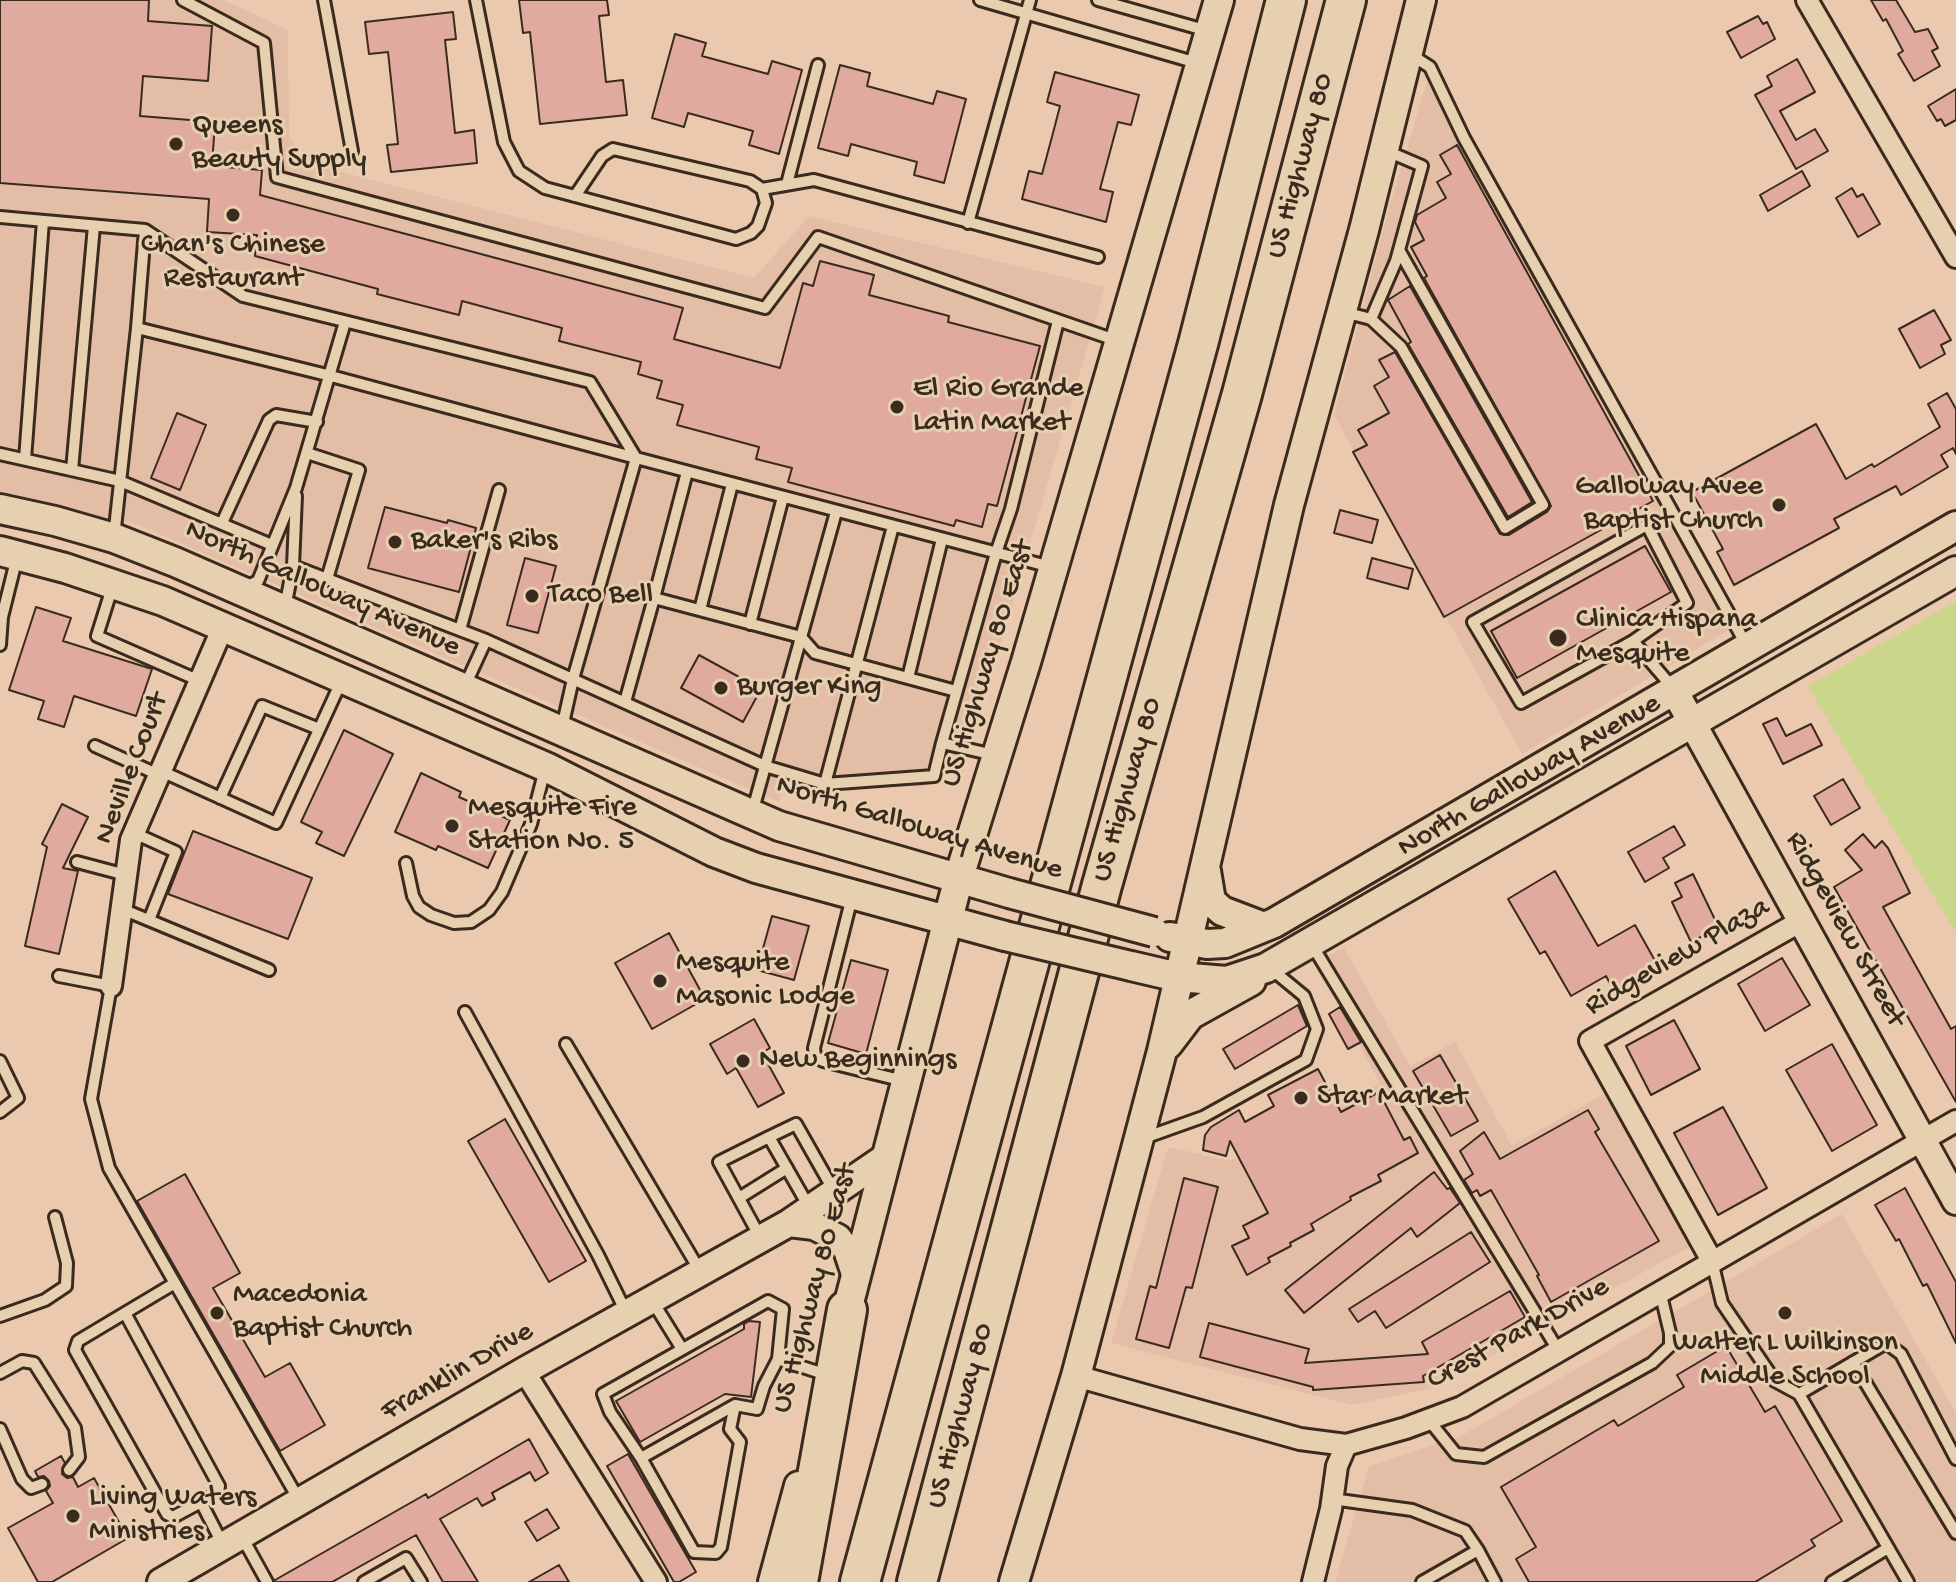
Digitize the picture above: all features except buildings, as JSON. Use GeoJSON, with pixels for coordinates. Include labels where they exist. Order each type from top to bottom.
{"type":"FeatureCollection","features":[{"type":"Feature","properties":{"kind":"highway","name":"US Highway 80"},"geometry":{"type":"LineString","coordinates":[[860,1582],[1194,358],[1286,0]]}},
{"type":"Feature","properties":{"kind":"highway","name":"US Highway 80"},"geometry":{"type":"LineString","coordinates":[[917,1582],[1102,885],[1242,394],[1346,0]]}},
{"type":"Feature","properties":{"kind":"highway"},"geometry":{"type":"LineString","coordinates":[[798,1582],[851,1294]]}},
{"type":"Feature","properties":{"kind":"main road","name":"US Highway 80 East"},"geometry":{"type":"LineString","coordinates":[[773,1582],[851,1294],[946,922],[1219,0]]}},
{"type":"Feature","properties":{"kind":"main road"},"geometry":{"type":"LineString","coordinates":[[1014,1582],[1076,1376],[1162,1051],[1289,505],[1421,0]]}},
{"type":"Feature","properties":{"kind":"main road","name":"North Galloway Avenue"},"geometry":{"type":"LineString","coordinates":[[0,509],[114,538],[284,609],[752,815],[816,838],[1186,941],[1225,943],[1264,927],[1956,526]]}},
{"type":"Feature","properties":{"kind":"main road","name":"North Galloway Avenue"},"geometry":{"type":"LineString","coordinates":[[9,553],[113,583],[223,627],[546,767],[714,852],[756,868],[946,922],[1178,977],[1227,981],[1266,968],[1289,956],[1956,571]]}},
{"type":"Feature","properties":{"kind":"main road"},"geometry":{"type":"LineString","coordinates":[[223,627],[240,590]]}},
{"type":"Feature","properties":{"kind":"main road"},"geometry":{"type":"LineString","coordinates":[[269,647],[284,609]]}},
{"type":"Feature","properties":{"kind":"main road"},"geometry":{"type":"LineString","coordinates":[[546,767],[561,732]]}},
{"type":"Feature","properties":{"kind":"main road"},"geometry":{"type":"LineString","coordinates":[[1162,1051],[1190,1015],[1237,990],[1289,956],[1325,913],[1348,895],[1417,854],[1432,830]]}},
{"type":"Feature","properties":{"kind":"main road"},"geometry":{"type":"LineString","coordinates":[[1206,858],[1207,892],[1211,901],[1222,911],[1264,927]]}},
{"type":"Feature","properties":{"kind":"street"},"geometry":{"type":"LineString","coordinates":[[1807,0],[1956,257]]}},
{"type":"Feature","properties":{"kind":"street","name":"Neville Court"},"geometry":{"type":"LineString","coordinates":[[111,986],[134,833],[223,627]]}},
{"type":"Feature","properties":{"kind":"street","name":"Ridgeview Street"},"geometry":{"type":"LineString","coordinates":[[1674,690],[1956,1201]]}},
{"type":"Feature","properties":{"kind":"street","name":"Ridgeview Plaza"},"geometry":{"type":"LineString","coordinates":[[1712,1261],[1590,1041],[1803,920]]}},
{"type":"Feature","properties":{"kind":"street","name":"Crest Park Drive"},"geometry":{"type":"LineString","coordinates":[[1076,1376],[1300,1439],[1346,1445],[1462,1407],[1956,1121]]}},
{"type":"Feature","properties":{"kind":"street","name":"Franklin Drive"},"geometry":{"type":"LineString","coordinates":[[161,1582],[524,1371],[800,1216],[886,1157]]}},
{"type":"Feature","properties":{"kind":"street"},"geometry":{"type":"LineString","coordinates":[[800,1216],[838,1238],[847,1250],[851,1294]]}},
{"type":"Feature","properties":{"kind":"street"},"geometry":{"type":"LineString","coordinates":[[524,1371],[656,1582]]}},
{"type":"Feature","properties":{"kind":"street"},"geometry":{"type":"LineString","coordinates":[[1313,1582],[1337,1466],[1346,1445]]}},
{"type":"Feature","properties":{"kind":"lane"},"geometry":{"type":"LineString","coordinates":[[183,0],[264,43],[277,177],[765,308],[818,237],[1120,342]]}},
{"type":"Feature","properties":{"kind":"lane"},"geometry":{"type":"LineString","coordinates":[[324,0],[352,151]]}},
{"type":"Feature","properties":{"kind":"lane"},"geometry":{"type":"LineString","coordinates":[[476,0],[504,142],[519,171],[545,188],[736,239],[751,233],[758,226],[766,203],[762,189],[750,181],[613,149],[602,156],[575,196]]}},
{"type":"Feature","properties":{"kind":"lane"},"geometry":{"type":"LineString","coordinates":[[980,0],[1201,64]]}},
{"type":"Feature","properties":{"kind":"lane"},"geometry":{"type":"LineString","coordinates":[[968,223],[1030,0]]}},
{"type":"Feature","properties":{"kind":"lane"},"geometry":{"type":"LineString","coordinates":[[1098,0],[1210,31]]}},
{"type":"Feature","properties":{"kind":"lane"},"geometry":{"type":"LineString","coordinates":[[1409,53],[1430,67],[1464,138],[1747,647]]}},
{"type":"Feature","properties":{"kind":"lane"},"geometry":{"type":"LineString","coordinates":[[787,184],[818,65]]}},
{"type":"Feature","properties":{"kind":"lane"},"geometry":{"type":"LineString","coordinates":[[1371,319],[1399,250],[1422,166],[1384,150]]}},
{"type":"Feature","properties":{"kind":"lane"},"geometry":{"type":"LineString","coordinates":[[762,189],[814,180],[1098,257]]}},
{"type":"Feature","properties":{"kind":"lane"},"geometry":{"type":"LineString","coordinates":[[0,217],[145,230],[243,296],[590,382],[636,458],[573,679],[561,732]]}},
{"type":"Feature","properties":{"kind":"lane"},"geometry":{"type":"LineString","coordinates":[[25,459],[43,221]]}},
{"type":"Feature","properties":{"kind":"lane"},"geometry":{"type":"LineString","coordinates":[[72,470],[94,226]]}},
{"type":"Feature","properties":{"kind":"lane"},"geometry":{"type":"LineString","coordinates":[[114,538],[145,230]]}},
{"type":"Feature","properties":{"kind":"lane"},"geometry":{"type":"LineString","coordinates":[[1342,311],[1371,319],[1401,347],[1505,528],[1543,505],[1399,250]]}},
{"type":"Feature","properties":{"kind":"lane"},"geometry":{"type":"LineString","coordinates":[[293,566],[486,640],[765,766],[825,784],[934,776],[956,691],[1011,509],[1058,321]]}},
{"type":"Feature","properties":{"kind":"lane"},"geometry":{"type":"LineString","coordinates":[[240,590],[258,581],[296,488],[345,322]]}},
{"type":"Feature","properties":{"kind":"lane"},"geometry":{"type":"LineString","coordinates":[[137,328],[331,376],[1053,568]]}},
{"type":"Feature","properties":{"kind":"lane"},"geometry":{"type":"LineString","coordinates":[[222,523],[269,420],[276,415],[317,422]]}},
{"type":"Feature","properties":{"kind":"lane"},"geometry":{"type":"LineString","coordinates":[[307,453],[359,470],[327,579]]}},
{"type":"Feature","properties":{"kind":"lane"},"geometry":{"type":"LineString","coordinates":[[0,454],[120,481],[272,545]]}},
{"type":"Feature","properties":{"kind":"lane"},"geometry":{"type":"LineString","coordinates":[[625,702],[687,472]]}},
{"type":"Feature","properties":{"kind":"lane"},"geometry":{"type":"LineString","coordinates":[[700,610],[732,484]]}},
{"type":"Feature","properties":{"kind":"lane"},"geometry":{"type":"LineString","coordinates":[[284,609],[293,566],[296,488]]}},
{"type":"Feature","properties":{"kind":"lane"},"geometry":{"type":"LineString","coordinates":[[460,630],[499,490]]}},
{"type":"Feature","properties":{"kind":"lane"},"geometry":{"type":"LineString","coordinates":[[750,624],[783,497]]}},
{"type":"Feature","properties":{"kind":"lane"},"geometry":{"type":"LineString","coordinates":[[752,815],[836,512]]}},
{"type":"Feature","properties":{"kind":"lane"},"geometry":{"type":"LineString","coordinates":[[1647,525],[1687,603],[1633,641],[1521,703],[1473,622],[1647,525]]}},
{"type":"Feature","properties":{"kind":"lane"},"geometry":{"type":"LineString","coordinates":[[825,784],[893,526]]}},
{"type":"Feature","properties":{"kind":"lane"},"geometry":{"type":"LineString","coordinates":[[908,678],[942,539]]}},
{"type":"Feature","properties":{"kind":"lane"},"geometry":{"type":"LineString","coordinates":[[0,645],[9,553]]}},
{"type":"Feature","properties":{"kind":"lane"},"geometry":{"type":"LineString","coordinates":[[113,583],[97,636],[200,681]]}},
{"type":"Feature","properties":{"kind":"lane"},"geometry":{"type":"LineString","coordinates":[[654,598],[801,637],[815,653],[956,691]]}},
{"type":"Feature","properties":{"kind":"lane"},"geometry":{"type":"LineString","coordinates":[[464,689],[486,640]]}},
{"type":"Feature","properties":{"kind":"lane"},"geometry":{"type":"LineString","coordinates":[[1633,641],[1674,690]]}},
{"type":"Feature","properties":{"kind":"lane"},"geometry":{"type":"LineString","coordinates":[[95,746],[276,823],[342,679]]}},
{"type":"Feature","properties":{"kind":"lane"},"geometry":{"type":"LineString","coordinates":[[220,798],[262,706],[319,729]]}},
{"type":"Feature","properties":{"kind":"lane"},"geometry":{"type":"LineString","coordinates":[[942,743],[997,756]]}},
{"type":"Feature","properties":{"kind":"lane"},"geometry":{"type":"LineString","coordinates":[[406,863],[413,896],[419,907],[431,915],[454,923],[471,922],[489,910],[502,892],[531,824],[546,767]]}},
{"type":"Feature","properties":{"kind":"lane"},"geometry":{"type":"LineString","coordinates":[[134,833],[176,852],[149,920]]}},
{"type":"Feature","properties":{"kind":"lane"},"geometry":{"type":"LineString","coordinates":[[77,862],[126,875]]}},
{"type":"Feature","properties":{"kind":"lane"},"geometry":{"type":"LineString","coordinates":[[852,896],[814,1048],[815,1056],[823,1061],[905,1082]]}},
{"type":"Feature","properties":{"kind":"lane"},"geometry":{"type":"LineString","coordinates":[[122,909],[269,970]]}},
{"type":"Feature","properties":{"kind":"lane"},"geometry":{"type":"LineString","coordinates":[[1139,1140],[1203,1117],[1306,1060],[1317,1029],[1289,956]]}},
{"type":"Feature","properties":{"kind":"lane"},"geometry":{"type":"LineString","coordinates":[[1289,956],[1558,1350]]}},
{"type":"Feature","properties":{"kind":"lane"},"geometry":{"type":"LineString","coordinates":[[59,976],[111,986],[91,1099],[109,1168],[300,1501]]}},
{"type":"Feature","properties":{"kind":"lane"},"geometry":{"type":"LineString","coordinates":[[465,1012],[627,1314]]}},
{"type":"Feature","properties":{"kind":"lane"},"geometry":{"type":"LineString","coordinates":[[566,1044],[701,1273]]}},
{"type":"Feature","properties":{"kind":"lane"},"geometry":{"type":"LineString","coordinates":[[0,1061],[18,1098],[0,1112]]}},
{"type":"Feature","properties":{"kind":"lane"},"geometry":{"type":"LineString","coordinates":[[760,1239],[719,1162],[796,1124],[834,1192]]}},
{"type":"Feature","properties":{"kind":"lane"},"geometry":{"type":"LineString","coordinates":[[769,1137],[787,1168],[800,1216]]}},
{"type":"Feature","properties":{"kind":"lane"},"geometry":{"type":"LineString","coordinates":[[739,1198],[787,1168]]}},
{"type":"Feature","properties":{"kind":"lane"},"geometry":{"type":"LineString","coordinates":[[0,1316],[45,1300],[66,1286],[67,1263],[55,1217]]}},
{"type":"Feature","properties":{"kind":"lane"},"geometry":{"type":"LineString","coordinates":[[1712,1261],[1722,1303],[1775,1381],[1799,1394],[1908,1582]]}},
{"type":"Feature","properties":{"kind":"lane"},"geometry":{"type":"LineString","coordinates":[[125,1313],[219,1486],[218,1493],[173,1517],[167,1514],[75,1350],[78,1341],[175,1283]]}},
{"type":"Feature","properties":{"kind":"lane"},"geometry":{"type":"LineString","coordinates":[[1428,1419],[1456,1454],[1484,1457],[1652,1363],[1670,1346],[1660,1291]]}},
{"type":"Feature","properties":{"kind":"lane"},"geometry":{"type":"LineString","coordinates":[[651,1300],[682,1349]]}},
{"type":"Feature","properties":{"kind":"lane"},"geometry":{"type":"LineString","coordinates":[[641,1458],[735,1405],[757,1409],[764,1386],[778,1359],[783,1309],[768,1301],[603,1394],[610,1412],[641,1458],[694,1552],[716,1553],[721,1547],[740,1442],[730,1429],[735,1405]]}},
{"type":"Feature","properties":{"kind":"lane"},"geometry":{"type":"LineString","coordinates":[[1799,1394],[1886,1343],[1901,1354],[1956,1459]]}},
{"type":"Feature","properties":{"kind":"lane"},"geometry":{"type":"LineString","coordinates":[[778,1359],[829,1376]]}},
{"type":"Feature","properties":{"kind":"lane"},"geometry":{"type":"LineString","coordinates":[[0,1373],[22,1361],[34,1363],[75,1428],[79,1457],[69,1470]]}},
{"type":"Feature","properties":{"kind":"lane"},"geometry":{"type":"LineString","coordinates":[[1853,1362],[1956,1533]]}},
{"type":"Feature","properties":{"kind":"lane"},"geometry":{"type":"LineString","coordinates":[[0,1429],[22,1479],[31,1488],[42,1484]]}},
{"type":"Feature","properties":{"kind":"lane"},"geometry":{"type":"LineString","coordinates":[[1332,1499],[1412,1510],[1465,1531],[1495,1582]]}},
{"type":"Feature","properties":{"kind":"lane"},"geometry":{"type":"LineString","coordinates":[[201,1502],[267,1582]]}},
{"type":"Feature","properties":{"kind":"lane"},"geometry":{"type":"LineString","coordinates":[[1832,1582],[1888,1548]]}},
{"type":"Feature","properties":{"kind":"lane"},"geometry":{"type":"LineString","coordinates":[[1422,1582],[1478,1550]]}},
{"type":"Feature","properties":{"kind":"lane"},"geometry":{"type":"LineString","coordinates":[[364,1582],[406,1558],[421,1582]]}},
{"type":"Feature","properties":{"kind":"shaded area"},"geometry":{"type":"Polygon","coordinates":[[[0,0],[224,0],[288,30],[289,136],[306,163],[754,278],[809,216],[1105,287],[963,773],[952,770],[923,787],[785,785],[779,802],[136,524],[0,496],[0,0]]]}},
{"type":"Feature","properties":{"kind":"shaded area"},"geometry":{"type":"Polygon","coordinates":[[[1428,78],[1735,626],[1522,754],[1334,415],[1391,201],[1428,78]]]}},
{"type":"Feature","properties":{"kind":"shaded area"},"geometry":{"type":"Polygon","coordinates":[[[1344,948],[1410,1066],[1455,1042],[1512,1146],[1604,1094],[1691,1246],[1433,1388],[1352,1405],[1111,1343],[1168,1147],[1230,1161],[1380,1083],[1314,963],[1344,948]]]}},
{"type":"Feature","properties":{"kind":"shaded area","name":"Walter L Wilkinson Middle School"},"geometry":{"type":"Polygon","coordinates":[[[1842,1214],[1956,1413],[1956,1582],[1335,1582],[1369,1466],[1461,1436],[1842,1214]]]}},
{"type":"Feature","properties":{"kind":"green space"},"geometry":{"type":"Polygon","coordinates":[[[1956,601],[1956,933],[1808,686],[1956,601]]]}},
{"type":"Feature","properties":{"kind":"place","name":"Queens Beauty Supply"},"geometry":{"type":"Point","coordinates":[176,144]}},
{"type":"Feature","properties":{"kind":"place","name":"Chan's Chinese Restaurant"},"geometry":{"type":"Point","coordinates":[233,215]}},
{"type":"Feature","properties":{"kind":"place","name":"El Rio Grande Latin Market"},"geometry":{"type":"Point","coordinates":[897,407]}},
{"type":"Feature","properties":{"kind":"place","name":"Galloway Avee Baptist Church"},"geometry":{"type":"Point","coordinates":[1779,505]}},
{"type":"Feature","properties":{"kind":"place","name":"Baker's Ribs"},"geometry":{"type":"Point","coordinates":[395,542]}},
{"type":"Feature","properties":{"kind":"place","name":"Taco Bell"},"geometry":{"type":"Point","coordinates":[532,596]}},
{"type":"Feature","properties":{"kind":"place","name":"Clinica Hispana Mesquite"},"geometry":{"type":"Point","coordinates":[1558,638]}},
{"type":"Feature","properties":{"kind":"place","name":"Burger King"},"geometry":{"type":"Point","coordinates":[721,688]}},
{"type":"Feature","properties":{"kind":"place","name":"Mesquite Fire Station No. 5"},"geometry":{"type":"Point","coordinates":[452,826]}},
{"type":"Feature","properties":{"kind":"place","name":"Mesquite Masonic Lodge"},"geometry":{"type":"Point","coordinates":[660,981]}},
{"type":"Feature","properties":{"kind":"place","name":"New Beginnings"},"geometry":{"type":"Point","coordinates":[743,1061]}},
{"type":"Feature","properties":{"kind":"place","name":"Star Market"},"geometry":{"type":"Point","coordinates":[1301,1098]}},
{"type":"Feature","properties":{"kind":"place","name":"Macedonia Baptist Church"},"geometry":{"type":"Point","coordinates":[217,1313]}},
{"type":"Feature","properties":{"kind":"place","name":"Walter L Wilkinson Middle School"},"geometry":{"type":"Point","coordinates":[1785,1313]}},
{"type":"Feature","properties":{"kind":"place","name":"Living Waters Ministries"},"geometry":{"type":"Point","coordinates":[73,1516]}}]}
